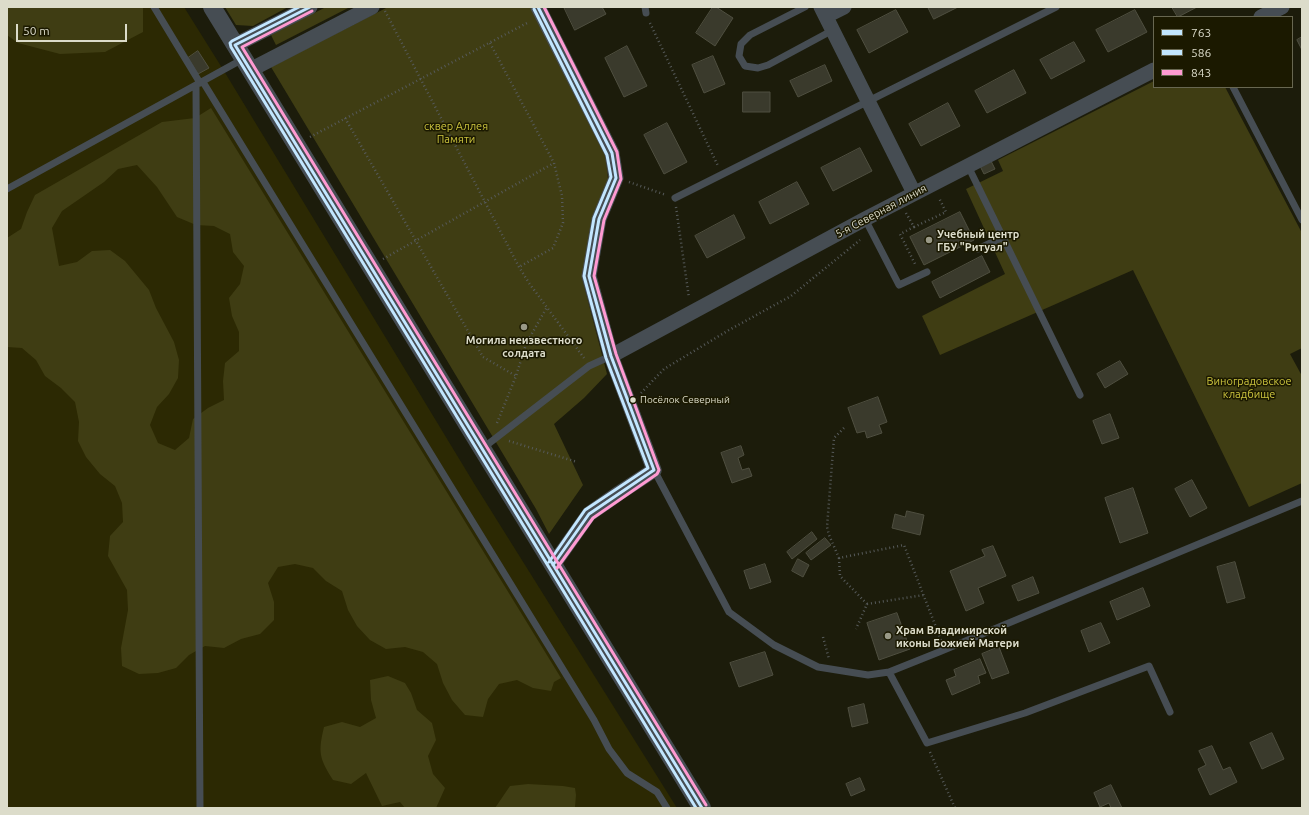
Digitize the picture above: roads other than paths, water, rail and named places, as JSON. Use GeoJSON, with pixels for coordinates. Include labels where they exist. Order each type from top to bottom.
{"type":"FeatureCollection","features":[{"type":"Feature","properties":{"kind":"street"},"geometry":{"type":"LineString","coordinates":[[212,7],[486,446],[553,565],[702,808]]}},
{"type":"Feature","properties":{"kind":"street"},"geometry":{"type":"LineString","coordinates":[[243,58],[310,7]]}},
{"type":"Feature","properties":{"kind":"street"},"geometry":{"type":"LineString","coordinates":[[243,58],[372,7]]}},
{"type":"Feature","properties":{"kind":"street"},"geometry":{"type":"LineString","coordinates":[[844,7],[824,12],[914,193]]}},
{"type":"Feature","properties":{"kind":"street"},"geometry":{"type":"LineString","coordinates":[[1263,16],[1282,7]]}},
{"type":"Feature","properties":{"kind":"street"},"geometry":{"type":"LineString","coordinates":[[540,11],[612,153],[616,178],[599,219],[589,276],[611,356],[654,470],[618,492],[589,514],[553,565]]}},
{"type":"Feature","properties":{"kind":"street","name":"5-я Северная линия"},"geometry":{"type":"LineString","coordinates":[[611,356],[691,312],[868,224],[914,193],[1153,71]]}},
{"type":"Feature","properties":{"kind":"lane"},"geometry":{"type":"LineString","coordinates":[[154,7],[200,84],[590,713],[609,749],[627,773],[657,792],[667,808]]}},
{"type":"Feature","properties":{"kind":"lane"},"geometry":{"type":"LineString","coordinates":[[805,7],[750,35],[741,44],[739,56],[745,66],[758,68],[768,65],[833,30]]}},
{"type":"Feature","properties":{"kind":"lane"},"geometry":{"type":"LineString","coordinates":[[675,198],[1056,7]]}},
{"type":"Feature","properties":{"kind":"lane"},"geometry":{"type":"LineString","coordinates":[[7,189],[200,84],[243,58]]}},
{"type":"Feature","properties":{"kind":"lane"},"geometry":{"type":"LineString","coordinates":[[200,84],[200,808]]}},
{"type":"Feature","properties":{"kind":"lane"},"geometry":{"type":"LineString","coordinates":[[1234,88],[1302,220]]}},
{"type":"Feature","properties":{"kind":"lane"},"geometry":{"type":"LineString","coordinates":[[968,166],[1080,395]]}},
{"type":"Feature","properties":{"kind":"lane"},"geometry":{"type":"LineString","coordinates":[[868,224],[899,285],[924,273]]}},
{"type":"Feature","properties":{"kind":"lane"},"geometry":{"type":"LineString","coordinates":[[978,249],[1003,237]]}},
{"type":"Feature","properties":{"kind":"lane"},"geometry":{"type":"LineString","coordinates":[[486,446],[589,366],[611,356]]}},
{"type":"Feature","properties":{"kind":"lane"},"geometry":{"type":"LineString","coordinates":[[654,470],[729,612],[774,645],[818,667],[868,675],[889,672],[1302,501]]}},
{"type":"Feature","properties":{"kind":"lane"},"geometry":{"type":"LineString","coordinates":[[889,672],[927,743],[1026,713],[1149,666],[1170,712]]}},
{"type":"Feature","properties":{"kind":"place","name":"Учебный центр ГБУ \"Ритуал\""},"geometry":{"type":"Point","coordinates":[929,240]}},
{"type":"Feature","properties":{"kind":"place","name":"Могила неизвестного солдата"},"geometry":{"type":"Point","coordinates":[524,327]}},
{"type":"Feature","properties":{"kind":"place","name":"Посёлок Северный"},"geometry":{"type":"Point","coordinates":[633,400]}},
{"type":"Feature","properties":{"kind":"place","name":"Храм Владимирской иконы Божией Матери"},"geometry":{"type":"Point","coordinates":[888,636]}},
{"type":"Feature","properties":{"kind":"park label","name":"сквер Аллея Памяти"},"geometry":{"type":"Point","coordinates":[456,132]}},
{"type":"Feature","properties":{"kind":"park label","name":"Виноградовское кладбище"},"geometry":{"type":"Point","coordinates":[1249,387]}}]}
